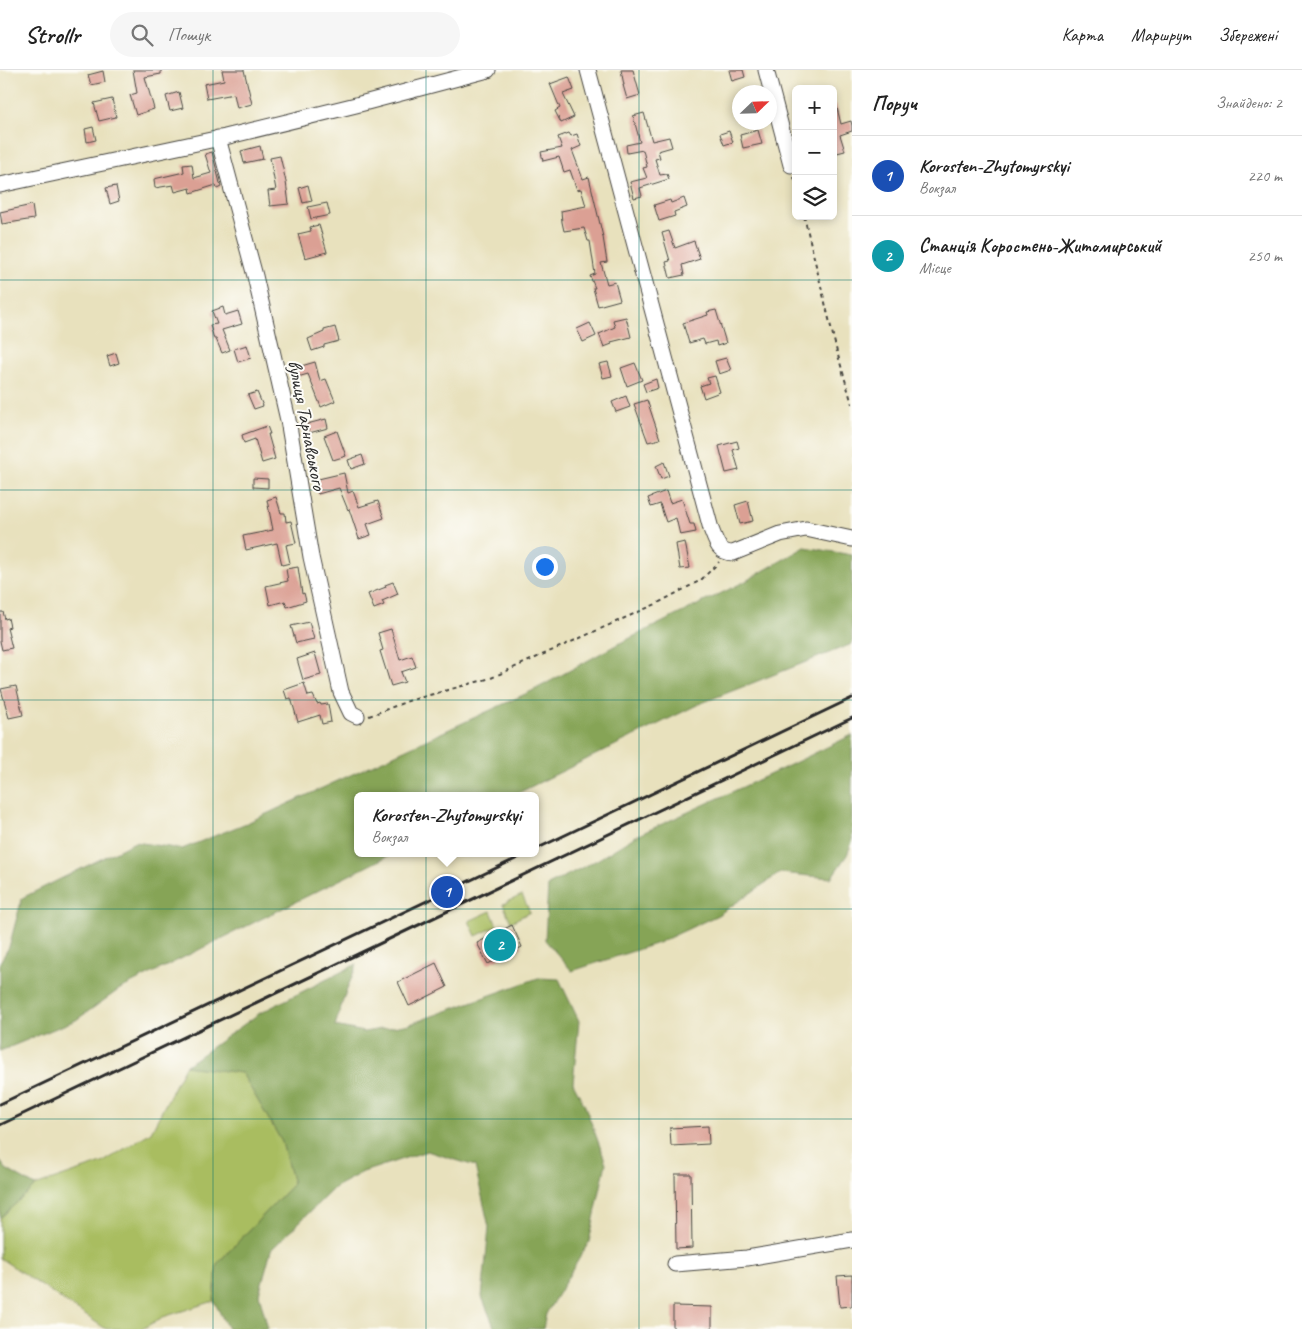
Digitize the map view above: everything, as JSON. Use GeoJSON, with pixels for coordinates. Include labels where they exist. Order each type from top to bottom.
{"type":"FeatureCollection","features":[{"type":"Feature","properties":{"kind":"street"},"geometry":{"type":"LineString","coordinates":[[0,185],[347,108],[488,70]]}},
{"type":"Feature","properties":{"kind":"street"},"geometry":{"type":"LineString","coordinates":[[588,70],[711,529],[720,550],[733,554],[780,534],[806,529],[852,539]]}},
{"type":"Feature","properties":{"kind":"street"},"geometry":{"type":"LineString","coordinates":[[766,70],[791,165]]}},
{"type":"Feature","properties":{"kind":"street","name":"вулиця Тарнавського"},"geometry":{"type":"LineString","coordinates":[[218,138],[255,276],[288,420],[313,566],[341,692],[351,713],[357,716]]}},
{"type":"Feature","properties":{"kind":"street"},"geometry":{"type":"LineString","coordinates":[[675,1264],[747,1258],[852,1240]]}},
{"type":"Feature","properties":{"kind":"path"},"geometry":{"type":"LineString","coordinates":[[805,220],[837,352],[852,404]]}},
{"type":"Feature","properties":{"kind":"path"},"geometry":{"type":"LineString","coordinates":[[357,716],[367,717],[408,701],[491,678],[542,656],[656,604],[701,580],[727,553]]}},
{"type":"Feature","properties":{"kind":"green space"},"geometry":{"type":"Polygon","coordinates":[[[805,547],[852,555],[852,644],[699,704],[520,792],[354,792],[354,857],[386,857],[120,989],[76,1020],[0,1051],[0,962],[9,947],[22,898],[135,842],[182,849],[249,822],[536,689],[616,645],[744,582],[805,547]]]}},
{"type":"Feature","properties":{"kind":"green space"},"geometry":{"type":"Polygon","coordinates":[[[852,735],[852,842],[847,855],[831,878],[780,873],[718,915],[658,943],[572,971],[545,940],[548,885],[597,860],[636,836],[852,735]]]}},
{"type":"Feature","properties":{"kind":"green space"},"geometry":{"type":"Polygon","coordinates":[[[522,895],[530,912],[511,922],[503,904],[522,895]]]}},
{"type":"Feature","properties":{"kind":"green space"},"geometry":{"type":"Polygon","coordinates":[[[491,911],[497,926],[476,936],[469,921],[491,911]]]}},
{"type":"Feature","properties":{"kind":"green space"},"geometry":{"type":"Polygon","coordinates":[[[357,964],[335,1026],[364,1032],[410,1024],[538,978],[559,979],[579,1021],[573,1083],[585,1106],[606,1163],[589,1242],[546,1314],[543,1329],[495,1329],[482,1297],[489,1227],[475,1166],[427,1151],[363,1172],[335,1187],[271,1250],[259,1294],[268,1329],[228,1329],[214,1301],[217,1264],[293,1184],[282,1142],[242,1073],[185,1066],[260,1013],[357,964]]]}},
{"type":"Feature","properties":{"kind":"green space"},"geometry":{"type":"Polygon","coordinates":[[[185,1066],[242,1073],[282,1142],[293,1184],[217,1264],[214,1301],[163,1317],[142,1329],[106,1329],[0,1258],[0,1218],[35,1186],[102,1163],[151,1132],[185,1066]]]}},
{"type":"Feature","properties":{"kind":"green space"},"geometry":{"type":"Polygon","coordinates":[[[0,1161],[6,1169],[35,1186],[0,1218],[0,1161]]]}},
{"type":"Feature","properties":{"kind":"building"},"geometry":{"type":"Polygon","coordinates":[[[133,70],[161,70],[161,74],[145,77],[154,109],[136,115],[130,95],[137,93],[133,70]]]}},
{"type":"Feature","properties":{"kind":"building"},"geometry":{"type":"Polygon","coordinates":[[[222,70],[244,70],[252,104],[237,108],[234,94],[207,99],[204,84],[224,80],[222,70]]]}},
{"type":"Feature","properties":{"kind":"building"},"geometry":{"type":"Polygon","coordinates":[[[621,70],[633,70],[640,95],[627,99],[621,70]]]}},
{"type":"Feature","properties":{"kind":"building"},"geometry":{"type":"Polygon","coordinates":[[[729,70],[743,70],[745,77],[732,81],[729,70]]]}},
{"type":"Feature","properties":{"kind":"building"},"geometry":{"type":"Polygon","coordinates":[[[103,71],[105,82],[91,85],[88,75],[103,71]]]}},
{"type":"Feature","properties":{"kind":"building"},"geometry":{"type":"Polygon","coordinates":[[[569,77],[574,90],[563,94],[574,117],[561,123],[555,111],[560,108],[550,84],[569,77]]]}},
{"type":"Feature","properties":{"kind":"building"},"geometry":{"type":"Polygon","coordinates":[[[179,92],[183,108],[170,111],[166,96],[179,92]]]}},
{"type":"Feature","properties":{"kind":"building"},"geometry":{"type":"Polygon","coordinates":[[[112,99],[116,117],[99,121],[94,103],[112,99]]]}},
{"type":"Feature","properties":{"kind":"building"},"geometry":{"type":"Polygon","coordinates":[[[837,108],[841,124],[851,121],[852,126],[852,131],[840,135],[845,151],[837,153],[837,108]]]}},
{"type":"Feature","properties":{"kind":"building"},"geometry":{"type":"Polygon","coordinates":[[[644,113],[652,141],[669,137],[672,147],[658,151],[660,158],[655,159],[660,175],[667,174],[669,179],[640,188],[642,196],[634,198],[630,182],[647,178],[643,168],[647,167],[643,150],[627,153],[626,145],[640,142],[633,116],[644,113]]]}},
{"type":"Feature","properties":{"kind":"building"},"geometry":{"type":"Polygon","coordinates":[[[93,127],[96,140],[87,142],[85,129],[93,127]]]}},
{"type":"Feature","properties":{"kind":"building"},"geometry":{"type":"Polygon","coordinates":[[[758,130],[762,144],[743,148],[740,135],[758,130]]]}},
{"type":"Feature","properties":{"kind":"building"},"geometry":{"type":"Polygon","coordinates":[[[729,131],[733,142],[724,145],[720,134],[729,131]]]}},
{"type":"Feature","properties":{"kind":"building"},"geometry":{"type":"Polygon","coordinates":[[[569,133],[571,136],[577,134],[581,146],[572,150],[583,179],[589,177],[603,237],[607,262],[601,263],[607,284],[615,282],[620,300],[598,306],[593,288],[595,288],[590,276],[595,274],[590,241],[588,241],[584,228],[564,231],[562,222],[561,211],[586,206],[581,189],[577,190],[570,170],[564,172],[559,157],[543,161],[541,152],[562,148],[558,137],[569,133]]]}},
{"type":"Feature","properties":{"kind":"building"},"geometry":{"type":"Polygon","coordinates":[[[260,146],[263,159],[244,163],[241,151],[260,146]]]}},
{"type":"Feature","properties":{"kind":"building"},"geometry":{"type":"Polygon","coordinates":[[[212,152],[221,187],[217,189],[216,185],[191,193],[190,188],[175,192],[173,185],[155,188],[154,179],[184,172],[183,165],[192,164],[194,178],[211,173],[205,154],[212,152]]]}},
{"type":"Feature","properties":{"kind":"building"},"geometry":{"type":"Polygon","coordinates":[[[280,156],[289,204],[270,206],[268,191],[276,190],[270,158],[280,156]]]}},
{"type":"Feature","properties":{"kind":"building"},"geometry":{"type":"Polygon","coordinates":[[[308,185],[312,201],[303,203],[299,188],[308,185]]]}},
{"type":"Feature","properties":{"kind":"building"},"geometry":{"type":"Polygon","coordinates":[[[116,186],[119,201],[110,204],[106,188],[116,186]]]}},
{"type":"Feature","properties":{"kind":"building"},"geometry":{"type":"Polygon","coordinates":[[[684,198],[687,207],[674,212],[675,216],[659,221],[654,205],[670,200],[671,203],[684,198]]]}},
{"type":"Feature","properties":{"kind":"building"},"geometry":{"type":"Polygon","coordinates":[[[327,203],[330,215],[311,219],[308,207],[327,203]]]}},
{"type":"Feature","properties":{"kind":"building"},"geometry":{"type":"Polygon","coordinates":[[[32,205],[34,219],[2,224],[0,212],[32,205]]]}},
{"type":"Feature","properties":{"kind":"building"},"geometry":{"type":"Polygon","coordinates":[[[319,225],[327,252],[305,258],[298,234],[311,231],[310,227],[319,225]]]}},
{"type":"Feature","properties":{"kind":"building"},"geometry":{"type":"Polygon","coordinates":[[[669,231],[675,248],[694,241],[700,259],[682,265],[684,275],[670,278],[666,262],[670,261],[662,233],[669,231]]]}},
{"type":"Feature","properties":{"kind":"building"},"geometry":{"type":"Polygon","coordinates":[[[223,307],[225,315],[238,311],[242,324],[222,330],[230,350],[222,353],[216,339],[214,339],[210,325],[217,324],[212,311],[223,307]]]}},
{"type":"Feature","properties":{"kind":"building"},"geometry":{"type":"Polygon","coordinates":[[[716,310],[726,343],[717,346],[716,341],[705,344],[703,339],[689,343],[683,323],[708,315],[707,312],[716,310]]]}},
{"type":"Feature","properties":{"kind":"building"},"geometry":{"type":"Polygon","coordinates":[[[626,317],[631,337],[611,342],[612,344],[604,347],[599,334],[615,327],[613,320],[626,317]]]}},
{"type":"Feature","properties":{"kind":"building"},"geometry":{"type":"Polygon","coordinates":[[[590,323],[596,336],[583,342],[577,329],[590,323]]]}},
{"type":"Feature","properties":{"kind":"building"},"geometry":{"type":"Polygon","coordinates":[[[335,327],[339,341],[312,351],[308,339],[324,332],[324,330],[335,327]]]}},
{"type":"Feature","properties":{"kind":"building"},"geometry":{"type":"Polygon","coordinates":[[[247,345],[251,358],[238,362],[234,349],[247,345]]]}},
{"type":"Feature","properties":{"kind":"building"},"geometry":{"type":"Polygon","coordinates":[[[116,353],[119,363],[110,366],[107,356],[116,353]]]}},
{"type":"Feature","properties":{"kind":"building"},"geometry":{"type":"Polygon","coordinates":[[[726,358],[731,370],[719,374],[715,361],[726,358]]]}},
{"type":"Feature","properties":{"kind":"building"},"geometry":{"type":"Polygon","coordinates":[[[315,362],[320,381],[326,379],[335,401],[321,407],[308,374],[294,378],[291,369],[315,362]]]}},
{"type":"Feature","properties":{"kind":"building"},"geometry":{"type":"Polygon","coordinates":[[[608,362],[612,376],[603,378],[599,364],[608,362]]]}},
{"type":"Feature","properties":{"kind":"building"},"geometry":{"type":"Polygon","coordinates":[[[635,363],[642,380],[627,386],[621,368],[635,363]]]}},
{"type":"Feature","properties":{"kind":"building"},"geometry":{"type":"Polygon","coordinates":[[[715,376],[720,392],[704,398],[700,386],[709,383],[707,378],[715,376]]]}},
{"type":"Feature","properties":{"kind":"building"},"geometry":{"type":"Polygon","coordinates":[[[656,379],[658,388],[646,392],[643,384],[656,379]]]}},
{"type":"Feature","properties":{"kind":"building"},"geometry":{"type":"Polygon","coordinates":[[[257,392],[263,406],[254,409],[248,395],[257,392]]]}},
{"type":"Feature","properties":{"kind":"building"},"geometry":{"type":"Polygon","coordinates":[[[626,396],[630,407],[616,412],[612,402],[626,396]]]}},
{"type":"Feature","properties":{"kind":"building"},"geometry":{"type":"Polygon","coordinates":[[[647,400],[660,439],[648,442],[634,404],[647,400]]]}},
{"type":"Feature","properties":{"kind":"building"},"geometry":{"type":"Polygon","coordinates":[[[326,419],[328,428],[309,433],[307,424],[326,419]]]}},
{"type":"Feature","properties":{"kind":"building"},"geometry":{"type":"Polygon","coordinates":[[[267,426],[275,459],[262,463],[255,439],[244,443],[242,435],[267,426]]]}},
{"type":"Feature","properties":{"kind":"building"},"geometry":{"type":"Polygon","coordinates":[[[337,431],[346,456],[333,460],[324,436],[337,431]]]}},
{"type":"Feature","properties":{"kind":"building"},"geometry":{"type":"Polygon","coordinates":[[[737,441],[739,448],[733,450],[739,470],[726,473],[719,446],[737,441]]]}},
{"type":"Feature","properties":{"kind":"building"},"geometry":{"type":"Polygon","coordinates":[[[362,455],[365,464],[351,469],[348,460],[362,455]]]}},
{"type":"Feature","properties":{"kind":"building"},"geometry":{"type":"Polygon","coordinates":[[[664,462],[669,476],[661,479],[656,466],[664,462]]]}},
{"type":"Feature","properties":{"kind":"building"},"geometry":{"type":"Polygon","coordinates":[[[344,473],[348,493],[353,491],[359,507],[378,501],[384,518],[367,524],[371,535],[359,539],[349,509],[339,488],[318,494],[314,480],[344,473]]]}},
{"type":"Feature","properties":{"kind":"building"},"geometry":{"type":"Polygon","coordinates":[[[253,478],[268,479],[268,488],[253,487],[253,478]]]}},
{"type":"Feature","properties":{"kind":"building"},"geometry":{"type":"Polygon","coordinates":[[[666,491],[670,503],[682,499],[690,524],[694,524],[696,532],[680,535],[676,518],[666,522],[660,504],[651,507],[648,498],[666,491]]]}},
{"type":"Feature","properties":{"kind":"building"},"geometry":{"type":"Polygon","coordinates":[[[276,497],[281,513],[285,513],[286,522],[291,521],[296,543],[286,545],[290,563],[282,565],[277,543],[246,550],[243,536],[273,530],[267,500],[276,497]]]}},
{"type":"Feature","properties":{"kind":"building"},"geometry":{"type":"Polygon","coordinates":[[[748,501],[753,521],[740,524],[735,505],[748,501]]]}},
{"type":"Feature","properties":{"kind":"building"},"geometry":{"type":"Polygon","coordinates":[[[685,542],[690,568],[680,569],[676,544],[685,542]]]}},
{"type":"Feature","properties":{"kind":"building"},"geometry":{"type":"Polygon","coordinates":[[[298,567],[302,594],[304,593],[306,601],[287,607],[285,601],[270,605],[266,586],[288,581],[286,569],[298,567]]]}},
{"type":"Feature","properties":{"kind":"building"},"geometry":{"type":"Polygon","coordinates":[[[393,582],[398,594],[382,601],[384,605],[374,609],[368,594],[393,582]]]}},
{"type":"Feature","properties":{"kind":"building"},"geometry":{"type":"Polygon","coordinates":[[[0,612],[3,612],[5,619],[8,618],[10,627],[7,628],[12,648],[2,650],[0,641],[0,612]]]}},
{"type":"Feature","properties":{"kind":"building"},"geometry":{"type":"Polygon","coordinates":[[[309,622],[314,639],[296,643],[291,626],[309,622]]]}},
{"type":"Feature","properties":{"kind":"building"},"geometry":{"type":"Polygon","coordinates":[[[391,629],[400,660],[412,656],[416,667],[401,672],[405,682],[391,686],[380,651],[383,650],[378,633],[391,629]]]}},
{"type":"Feature","properties":{"kind":"building"},"geometry":{"type":"Polygon","coordinates":[[[315,653],[321,675],[303,680],[297,659],[315,653]]]}},
{"type":"Feature","properties":{"kind":"building"},"geometry":{"type":"Polygon","coordinates":[[[304,683],[308,696],[313,695],[317,704],[328,704],[331,722],[322,724],[320,715],[298,722],[291,698],[287,699],[284,690],[304,683]]]}},
{"type":"Feature","properties":{"kind":"building"},"geometry":{"type":"Polygon","coordinates":[[[16,686],[23,715],[9,718],[1,689],[16,686]]]}},
{"type":"Feature","properties":{"kind":"building"},"geometry":{"type":"Polygon","coordinates":[[[512,925],[522,947],[488,964],[477,943],[512,925]]]}},
{"type":"Feature","properties":{"kind":"building"},"geometry":{"type":"Polygon","coordinates":[[[436,963],[447,987],[409,1006],[398,982],[436,963]]]}},
{"type":"Feature","properties":{"kind":"building"},"geometry":{"type":"Polygon","coordinates":[[[708,1126],[709,1144],[671,1146],[670,1128],[708,1126]]]}},
{"type":"Feature","properties":{"kind":"building"},"geometry":{"type":"Polygon","coordinates":[[[675,1174],[691,1174],[692,1248],[676,1249],[675,1174]]]}},
{"type":"Feature","properties":{"kind":"building"},"geometry":{"type":"Polygon","coordinates":[[[852,1275],[852,1306],[840,1307],[837,1276],[852,1275]]]}},
{"type":"Feature","properties":{"kind":"building"},"geometry":{"type":"Polygon","coordinates":[[[673,1306],[712,1307],[712,1329],[673,1329],[673,1306]]]}},
{"type":"Feature","properties":{"kind":"railway"},"geometry":{"type":"LineString","coordinates":[[539,848],[852,698]]}},
{"type":"Feature","properties":{"kind":"railway"},"geometry":{"type":"LineString","coordinates":[[0,1125],[852,718]]}},
{"type":"Feature","properties":{"kind":"railway"},"geometry":{"type":"LineString","coordinates":[[0,1104],[520,857]]}},
{"type":"Feature","properties":{"kind":"place","name":"Korosten-Zhytomyrskyi"},"geometry":{"type":"Point","coordinates":[447,892]}},
{"type":"Feature","properties":{"kind":"place","name":"Станція Коростень-Житомирський"},"geometry":{"type":"Point","coordinates":[500,945]}}]}
